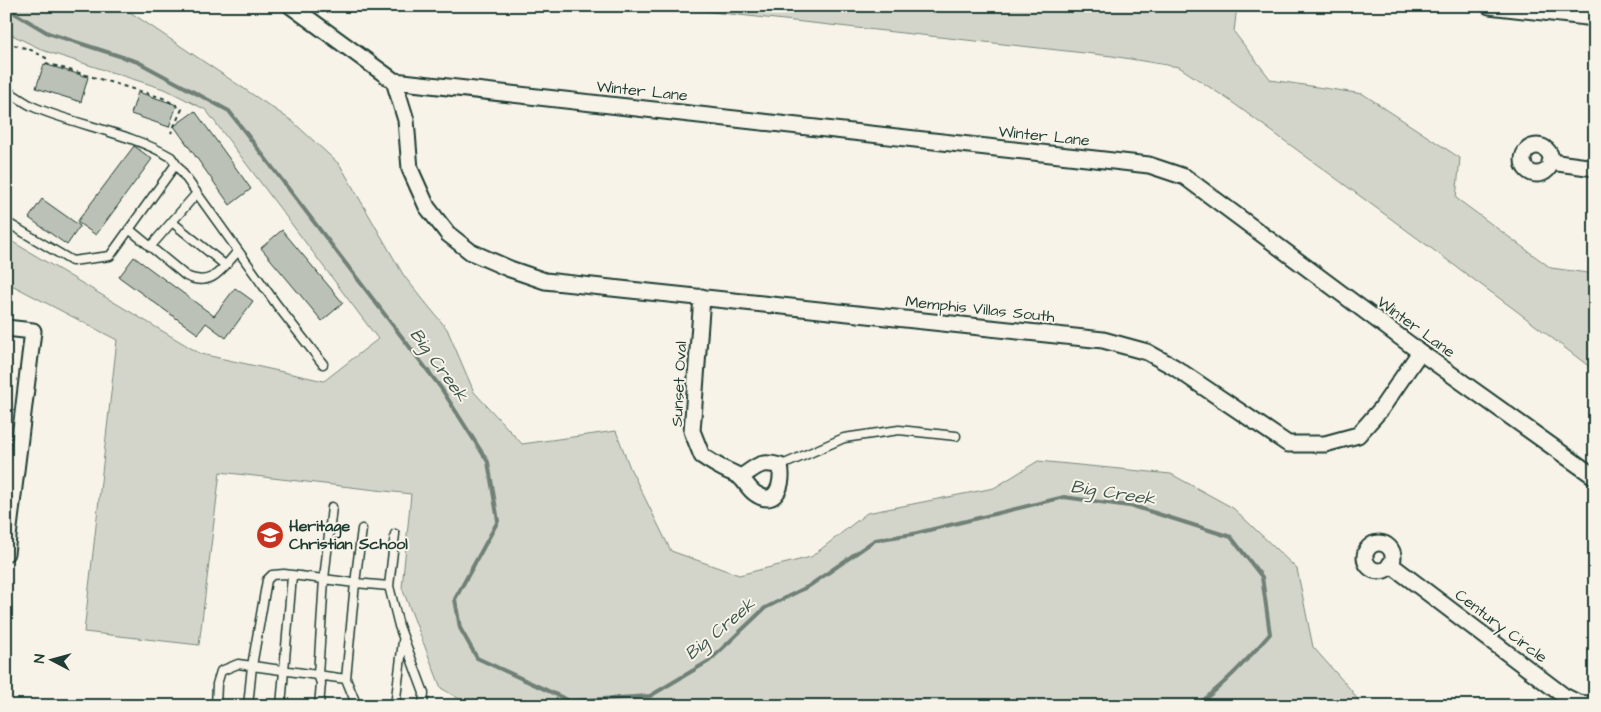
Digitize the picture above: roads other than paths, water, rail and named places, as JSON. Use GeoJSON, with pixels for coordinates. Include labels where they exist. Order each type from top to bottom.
{"type":"FeatureCollection","features":[{"type":"Feature","properties":{"kind":"street"},"geometry":{"type":"LineString","coordinates":[[291,6],[394,81]]}},
{"type":"Feature","properties":{"kind":"street"},"geometry":{"type":"LineString","coordinates":[[1489,6],[1595,18]]}},
{"type":"Feature","properties":{"kind":"street","name":"Memphis Villas South"},"geometry":{"type":"LineString","coordinates":[[394,81],[406,120],[410,169],[427,207],[448,234],[471,252],[510,269],[545,280],[1103,340],[1146,352],[1174,367],[1288,444],[1325,444],[1358,436],[1381,409],[1420,352]]}},
{"type":"Feature","properties":{"kind":"street","name":"Winter Lane"},"geometry":{"type":"LineString","coordinates":[[394,81],[1149,165],[1185,176],[1420,352],[1595,477]]}},
{"type":"Feature","properties":{"kind":"street"},"geometry":{"type":"LineString","coordinates":[[1550,162],[1595,168]]}},
{"type":"Feature","properties":{"kind":"street","name":"Sunset Oval"},"geometry":{"type":"LineString","coordinates":[[702,297],[692,431],[702,456],[741,477],[757,496],[766,498],[773,496],[779,490],[782,475],[780,466]]}},
{"type":"Feature","properties":{"kind":"street"},"geometry":{"type":"LineString","coordinates":[[6,328],[33,331],[6,554]]}},
{"type":"Feature","properties":{"kind":"street"},"geometry":{"type":"LineString","coordinates":[[741,477],[758,464],[780,466]]}},
{"type":"Feature","properties":{"kind":"street","name":"Century Circle"},"geometry":{"type":"LineString","coordinates":[[1390,564],[1564,696],[1578,703],[1595,705]]}},
{"type":"Feature","properties":{"kind":"lane"},"geometry":{"type":"LineString","coordinates":[[6,90],[35,107],[158,150],[170,157],[277,305],[323,364]]}},
{"type":"Feature","properties":{"kind":"lane"},"geometry":{"type":"LineString","coordinates":[[6,222],[72,261],[110,256],[176,164]]}},
{"type":"Feature","properties":{"kind":"lane"},"geometry":{"type":"LineString","coordinates":[[150,247],[197,194]]}},
{"type":"Feature","properties":{"kind":"lane"},"geometry":{"type":"LineString","coordinates":[[172,222],[225,265]]}},
{"type":"Feature","properties":{"kind":"lane"},"geometry":{"type":"LineString","coordinates":[[129,230],[186,276],[196,280],[216,276],[238,251]]}},
{"type":"Feature","properties":{"kind":"lane"},"geometry":{"type":"LineString","coordinates":[[780,466],[844,438],[899,430],[956,436]]}},
{"type":"Feature","properties":{"kind":"lane"},"geometry":{"type":"LineString","coordinates":[[319,706],[321,682],[318,675],[324,579],[332,507]]}},
{"type":"Feature","properties":{"kind":"lane"},"geometry":{"type":"LineString","coordinates":[[357,706],[346,679],[362,529]]}},
{"type":"Feature","properties":{"kind":"lane"},"geometry":{"type":"LineString","coordinates":[[395,534],[389,586],[403,638],[424,693],[422,706]]}},
{"type":"Feature","properties":{"kind":"lane"},"geometry":{"type":"LineString","coordinates":[[248,706],[252,666],[267,580],[272,575],[389,586]]}},
{"type":"Feature","properties":{"kind":"lane"},"geometry":{"type":"LineString","coordinates":[[280,706],[292,576]]}},
{"type":"Feature","properties":{"kind":"lane"},"geometry":{"type":"LineString","coordinates":[[395,706],[403,638]]}},
{"type":"Feature","properties":{"kind":"lane"},"geometry":{"type":"LineString","coordinates":[[216,706],[217,684],[221,671],[238,664],[346,679]]}},
{"type":"Feature","properties":{"kind":"waterway","name":"Big Creek"},"geometry":{"type":"LineString","coordinates":[[6,8],[48,33],[138,62],[229,111],[441,388],[488,462],[498,521],[455,599],[460,628],[477,658],[570,701],[650,696],[709,661],[765,608],[809,586],[875,540],[913,534],[1064,497],[1136,507],[1231,537],[1262,577],[1270,634],[1235,672],[1196,706]]}},
{"type":"Feature","properties":{"kind":"place","name":"Heritage Christian School"},"geometry":{"type":"Point","coordinates":[270,535]}}]}
